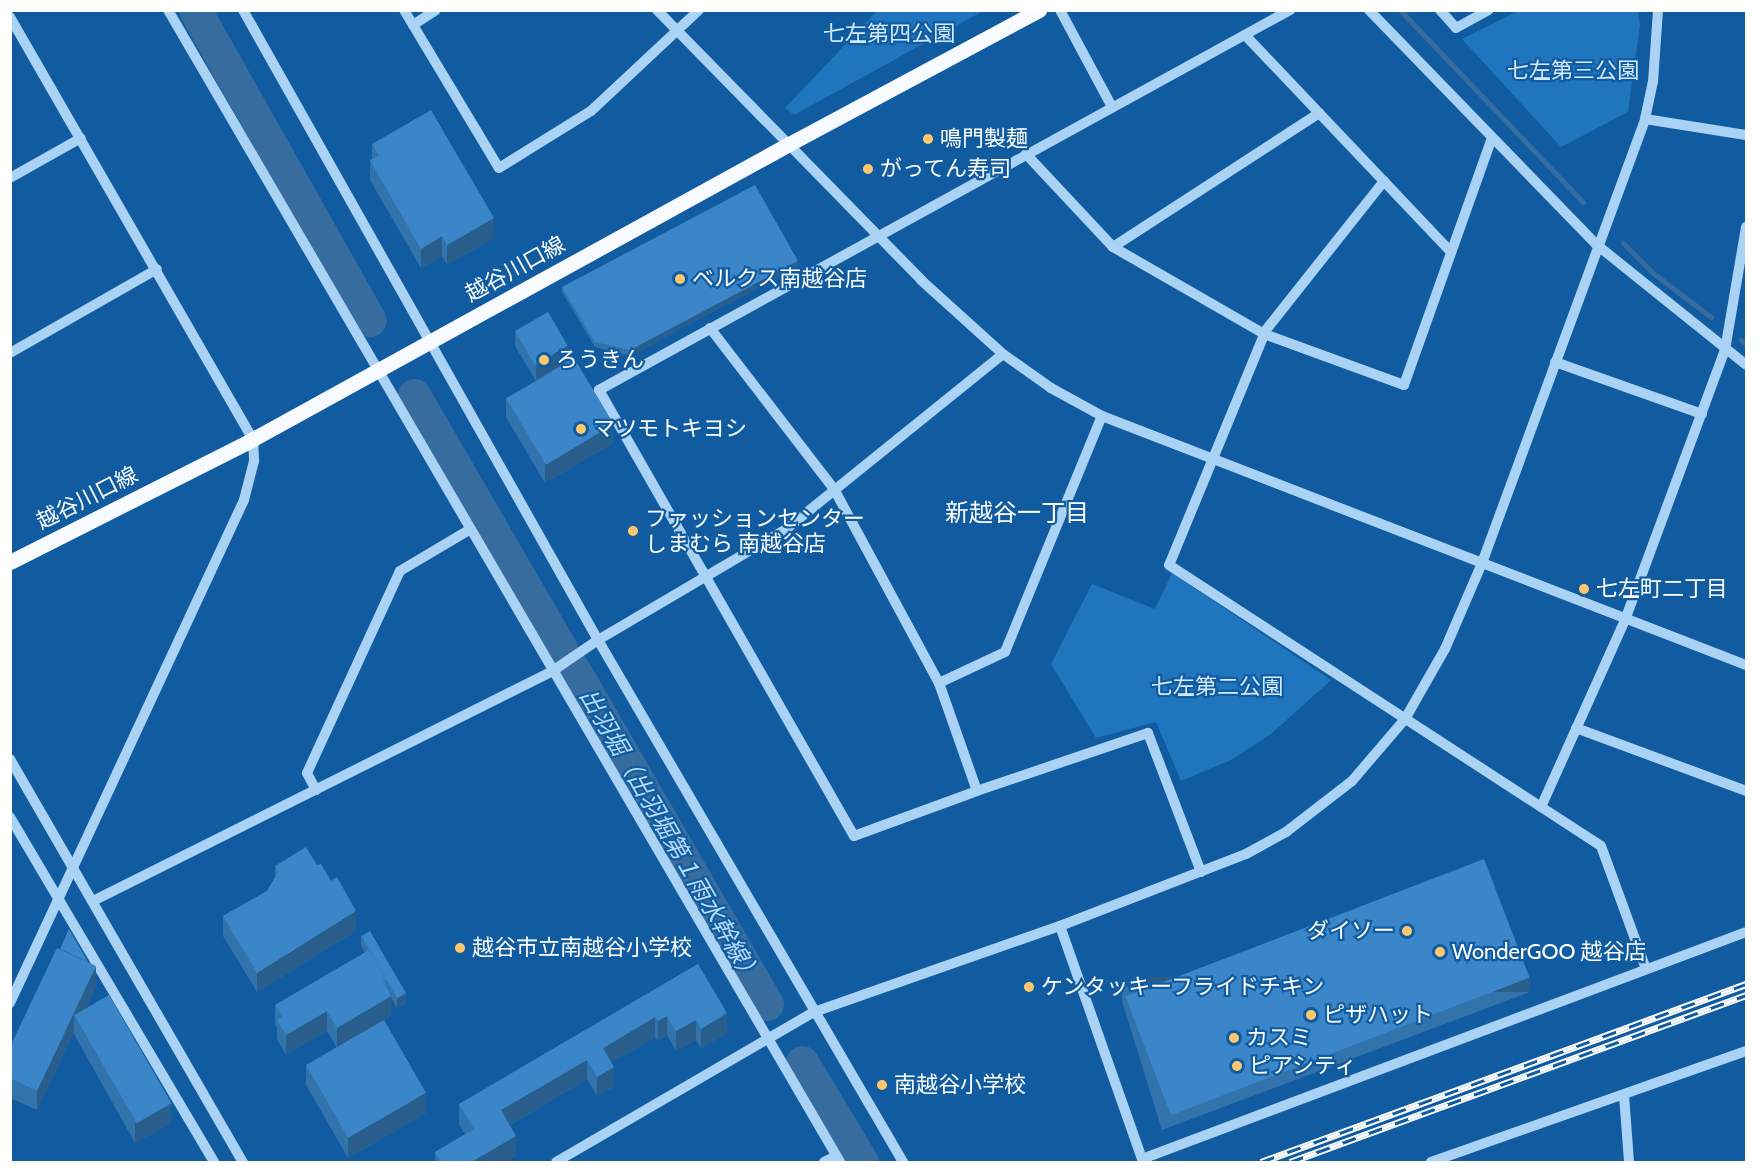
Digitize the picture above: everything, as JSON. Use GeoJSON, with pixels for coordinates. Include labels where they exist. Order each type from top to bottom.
{"type":"FeatureCollection","features":[{"type":"Feature","properties":{"kind":"main road","name":"越谷川口線"},"geometry":{"type":"LineString","coordinates":[[10,562],[253,439],[789,144],[1039,10]]}},
{"type":"Feature","properties":{"kind":"street"},"geometry":{"type":"LineString","coordinates":[[168,10],[551,672],[838,1159],[824,1162]]}},
{"type":"Feature","properties":{"kind":"street"},"geometry":{"type":"LineString","coordinates":[[243,10],[598,640],[903,1162]]}},
{"type":"Feature","properties":{"kind":"street"},"geometry":{"type":"LineString","coordinates":[[404,10],[499,168],[591,111],[699,10]]}},
{"type":"Feature","properties":{"kind":"street"},"geometry":{"type":"LineString","coordinates":[[413,25],[436,10]]}},
{"type":"Feature","properties":{"kind":"street"},"geometry":{"type":"LineString","coordinates":[[657,10],[921,280],[1003,354],[1051,388],[1102,416],[1746,665]]}},
{"type":"Feature","properties":{"kind":"street"},"geometry":{"type":"LineString","coordinates":[[1060,10],[1112,107]]}},
{"type":"Feature","properties":{"kind":"street"},"geometry":{"type":"LineString","coordinates":[[1201,872],[1148,733],[976,791],[854,836],[598,390],[878,234],[1290,10]]}},
{"type":"Feature","properties":{"kind":"street"},"geometry":{"type":"LineString","coordinates":[[1370,10],[1597,245],[1746,365]]}},
{"type":"Feature","properties":{"kind":"street"},"geometry":{"type":"LineString","coordinates":[[1440,10],[1456,28],[1488,10]]}},
{"type":"Feature","properties":{"kind":"street"},"geometry":{"type":"LineString","coordinates":[[561,1161],[814,1012],[1060,926],[1246,854],[1286,832],[1352,781],[1405,719],[1445,649],[1482,563],[1645,119],[1653,82],[1658,10]]}},
{"type":"Feature","properties":{"kind":"street"},"geometry":{"type":"LineString","coordinates":[[10,17],[253,439],[254,461],[244,500],[10,1003]]}},
{"type":"Feature","properties":{"kind":"street"},"geometry":{"type":"LineString","coordinates":[[1245,35],[1451,252]]}},
{"type":"Feature","properties":{"kind":"street"},"geometry":{"type":"LineString","coordinates":[[1113,248],[1319,113]]}},
{"type":"Feature","properties":{"kind":"street"},"geometry":{"type":"LineString","coordinates":[[1645,119],[1746,135]]}},
{"type":"Feature","properties":{"kind":"street"},"geometry":{"type":"LineString","coordinates":[[10,178],[81,138]]}},
{"type":"Feature","properties":{"kind":"street"},"geometry":{"type":"LineString","coordinates":[[1026,154],[1113,248],[1264,333],[1404,385],[1492,138]]}},
{"type":"Feature","properties":{"kind":"street"},"geometry":{"type":"LineString","coordinates":[[1384,182],[1264,333],[1214,460],[1169,565],[1601,846],[1646,969]]}},
{"type":"Feature","properties":{"kind":"street"},"geometry":{"type":"LineString","coordinates":[[1541,807],[1625,620],[1725,350],[1746,227]]}},
{"type":"Feature","properties":{"kind":"street"},"geometry":{"type":"LineString","coordinates":[[10,353],[157,269]]}},
{"type":"Feature","properties":{"kind":"street"},"geometry":{"type":"LineString","coordinates":[[710,328],[834,489],[939,682],[976,791]]}},
{"type":"Feature","properties":{"kind":"street"},"geometry":{"type":"LineString","coordinates":[[93,901],[551,672],[598,640],[785,530],[1003,354]]}},
{"type":"Feature","properties":{"kind":"street"},"geometry":{"type":"LineString","coordinates":[[1555,362],[1701,414]]}},
{"type":"Feature","properties":{"kind":"street"},"geometry":{"type":"LineString","coordinates":[[939,682],[1005,652],[1102,416]]}},
{"type":"Feature","properties":{"kind":"street"},"geometry":{"type":"LineString","coordinates":[[316,790],[307,773],[400,571],[469,531]]}},
{"type":"Feature","properties":{"kind":"street"},"geometry":{"type":"LineString","coordinates":[[1576,728],[1746,791]]}},
{"type":"Feature","properties":{"kind":"street"},"geometry":{"type":"LineString","coordinates":[[10,759],[243,1162]]}},
{"type":"Feature","properties":{"kind":"street"},"geometry":{"type":"LineString","coordinates":[[10,817],[214,1162]]}},
{"type":"Feature","properties":{"kind":"street"},"geometry":{"type":"LineString","coordinates":[[1060,926],[1142,1159],[1746,932]]}},
{"type":"Feature","properties":{"kind":"street"},"geometry":{"type":"LineString","coordinates":[[1431,1162],[1746,1051]]}},
{"type":"Feature","properties":{"kind":"street"},"geometry":{"type":"LineString","coordinates":[[1624,1095],[1629,1162]]}},
{"type":"Feature","properties":{"kind":"green space","name":"七左第四公園"},"geometry":{"type":"Polygon","coordinates":[[[878,10],[983,11],[794,115],[785,108],[878,10]]]}},
{"type":"Feature","properties":{"kind":"green space","name":"七左第三公園"},"geometry":{"type":"Polygon","coordinates":[[[1520,10],[1638,11],[1640,25],[1628,112],[1561,147],[1462,39],[1520,10]]]}},
{"type":"Feature","properties":{"kind":"green space","name":"七左第二公園"},"geometry":{"type":"Polygon","coordinates":[[[1172,573],[1331,680],[1271,734],[1231,760],[1181,781],[1156,722],[1096,738],[1051,664],[1092,584],[1155,609],[1172,573]]]}},
{"type":"Feature","properties":{"kind":"building"},"geometry":{"type":"Polygon","coordinates":[[[431,110],[494,218],[447,245],[442,236],[421,249],[370,160],[379,156],[372,144],[431,110]]]}},
{"type":"Feature","properties":{"kind":"building","name":"ベルクス南越谷店"},"geometry":{"type":"Polygon","coordinates":[[[755,185],[798,261],[630,350],[595,342],[562,287],[755,185]]]}},
{"type":"Feature","properties":{"kind":"building"},"geometry":{"type":"Polygon","coordinates":[[[548,312],[568,346],[535,365],[515,331],[548,312]]]}},
{"type":"Feature","properties":{"kind":"building"},"geometry":{"type":"Polygon","coordinates":[[[574,358],[614,424],[546,465],[506,399],[574,358]]]}},
{"type":"Feature","properties":{"kind":"building"},"geometry":{"type":"Polygon","coordinates":[[[306,847],[317,865],[321,864],[331,881],[337,877],[356,911],[257,973],[223,916],[267,891],[278,872],[275,866],[306,847]]]}},
{"type":"Feature","properties":{"kind":"building","name":"ピアシティ"},"geometry":{"type":"Polygon","coordinates":[[[1484,859],[1530,978],[1171,1115],[1126,997],[1484,859]]]}},
{"type":"Feature","properties":{"kind":"building"},"geometry":{"type":"Polygon","coordinates":[[[69,929],[88,962],[60,949],[69,929]]]}},
{"type":"Feature","properties":{"kind":"building"},"geometry":{"type":"Polygon","coordinates":[[[370,931],[406,993],[397,998],[361,936],[370,931]]]}},
{"type":"Feature","properties":{"kind":"building"},"geometry":{"type":"Polygon","coordinates":[[[57,948],[96,966],[37,1091],[10,1078],[10,1047],[57,948]]]}},
{"type":"Feature","properties":{"kind":"building"},"geometry":{"type":"Polygon","coordinates":[[[369,950],[386,979],[383,981],[391,996],[337,1028],[327,1011],[286,1035],[277,1020],[282,1017],[275,1005],[369,950]]]}},
{"type":"Feature","properties":{"kind":"building"},"geometry":{"type":"Polygon","coordinates":[[[698,964],[727,1013],[701,1029],[696,1020],[676,1031],[667,1016],[658,1021],[655,1017],[603,1048],[614,1067],[597,1077],[587,1060],[501,1110],[516,1136],[471,1162],[441,1162],[435,1152],[474,1129],[459,1104],[698,964]]]}},
{"type":"Feature","properties":{"kind":"building"},"geometry":{"type":"Polygon","coordinates":[[[109,995],[172,1103],[137,1123],[74,1015],[109,995]]]}},
{"type":"Feature","properties":{"kind":"building"},"geometry":{"type":"Polygon","coordinates":[[[384,1020],[426,1093],[348,1138],[306,1065],[384,1020]]]}},
{"type":"Feature","properties":{"kind":"waterway","name":"出羽堀（出羽堀第１雨水幹線）"},"geometry":{"type":"LineString","coordinates":[[195,10],[370,320]]}},
{"type":"Feature","properties":{"kind":"waterway"},"geometry":{"type":"LineString","coordinates":[[1400,10],[1583,202]]}},
{"type":"Feature","properties":{"kind":"waterway"},"geometry":{"type":"LineString","coordinates":[[1623,243],[1653,273],[1711,317]]}},
{"type":"Feature","properties":{"kind":"waterway"},"geometry":{"type":"LineString","coordinates":[[1741,340],[1746,345]]}},
{"type":"Feature","properties":{"kind":"waterway","name":"出羽堀（出羽堀第１雨水幹線）"},"geometry":{"type":"LineString","coordinates":[[414,395],[562,650]]}},
{"type":"Feature","properties":{"kind":"waterway","name":"出羽堀（出羽堀第１雨水幹線）"},"geometry":{"type":"LineString","coordinates":[[573,668],[767,1004]]}},
{"type":"Feature","properties":{"kind":"waterway","name":"出羽堀（出羽堀第１雨水幹線）"},"geometry":{"type":"LineString","coordinates":[[802,1062],[862,1162]]}},
{"type":"Feature","properties":{"kind":"railway"},"geometry":{"type":"LineString","coordinates":[[1261,1162],[1746,984]]}},
{"type":"Feature","properties":{"kind":"railway"},"geometry":{"type":"LineString","coordinates":[[1290,1162],[1746,995]]}},
{"type":"Feature","properties":{"kind":"place","name":"鳴門製麺"},"geometry":{"type":"Point","coordinates":[928,139]}},
{"type":"Feature","properties":{"kind":"place","name":"がってん寿司"},"geometry":{"type":"Point","coordinates":[868,169]}},
{"type":"Feature","properties":{"kind":"place","name":"ベルクス南越谷店"},"geometry":{"type":"Point","coordinates":[680,279]}},
{"type":"Feature","properties":{"kind":"place","name":"ろうきん"},"geometry":{"type":"Point","coordinates":[544,360]}},
{"type":"Feature","properties":{"kind":"place","name":"マツモトキヨシ"},"geometry":{"type":"Point","coordinates":[581,429]}},
{"type":"Feature","properties":{"kind":"place","name":"ファッションセンター しまむら 南越谷店"},"geometry":{"type":"Point","coordinates":[633,531]}},
{"type":"Feature","properties":{"kind":"place","name":"七左町二丁目"},"geometry":{"type":"Point","coordinates":[1584,589]}},
{"type":"Feature","properties":{"kind":"place","name":"ダイソー"},"geometry":{"type":"Point","coordinates":[1407,931]}},
{"type":"Feature","properties":{"kind":"place","name":"越谷市立南越谷小学校"},"geometry":{"type":"Point","coordinates":[460,948]}},
{"type":"Feature","properties":{"kind":"place","name":"WonderGOO 越谷店"},"geometry":{"type":"Point","coordinates":[1440,952]}},
{"type":"Feature","properties":{"kind":"place","name":"ケンタッキーフライドチキン"},"geometry":{"type":"Point","coordinates":[1029,987]}},
{"type":"Feature","properties":{"kind":"place","name":"ピザハット"},"geometry":{"type":"Point","coordinates":[1311,1015]}},
{"type":"Feature","properties":{"kind":"place","name":"カスミ"},"geometry":{"type":"Point","coordinates":[1234,1038]}},
{"type":"Feature","properties":{"kind":"place","name":"ピアシティ"},"geometry":{"type":"Point","coordinates":[1237,1066]}},
{"type":"Feature","properties":{"kind":"place","name":"南越谷小学校"},"geometry":{"type":"Point","coordinates":[882,1085]}},
{"type":"Feature","properties":{"kind":"district","name":"新越谷一丁目"},"geometry":{"type":"Point","coordinates":[1017,513]}}]}
